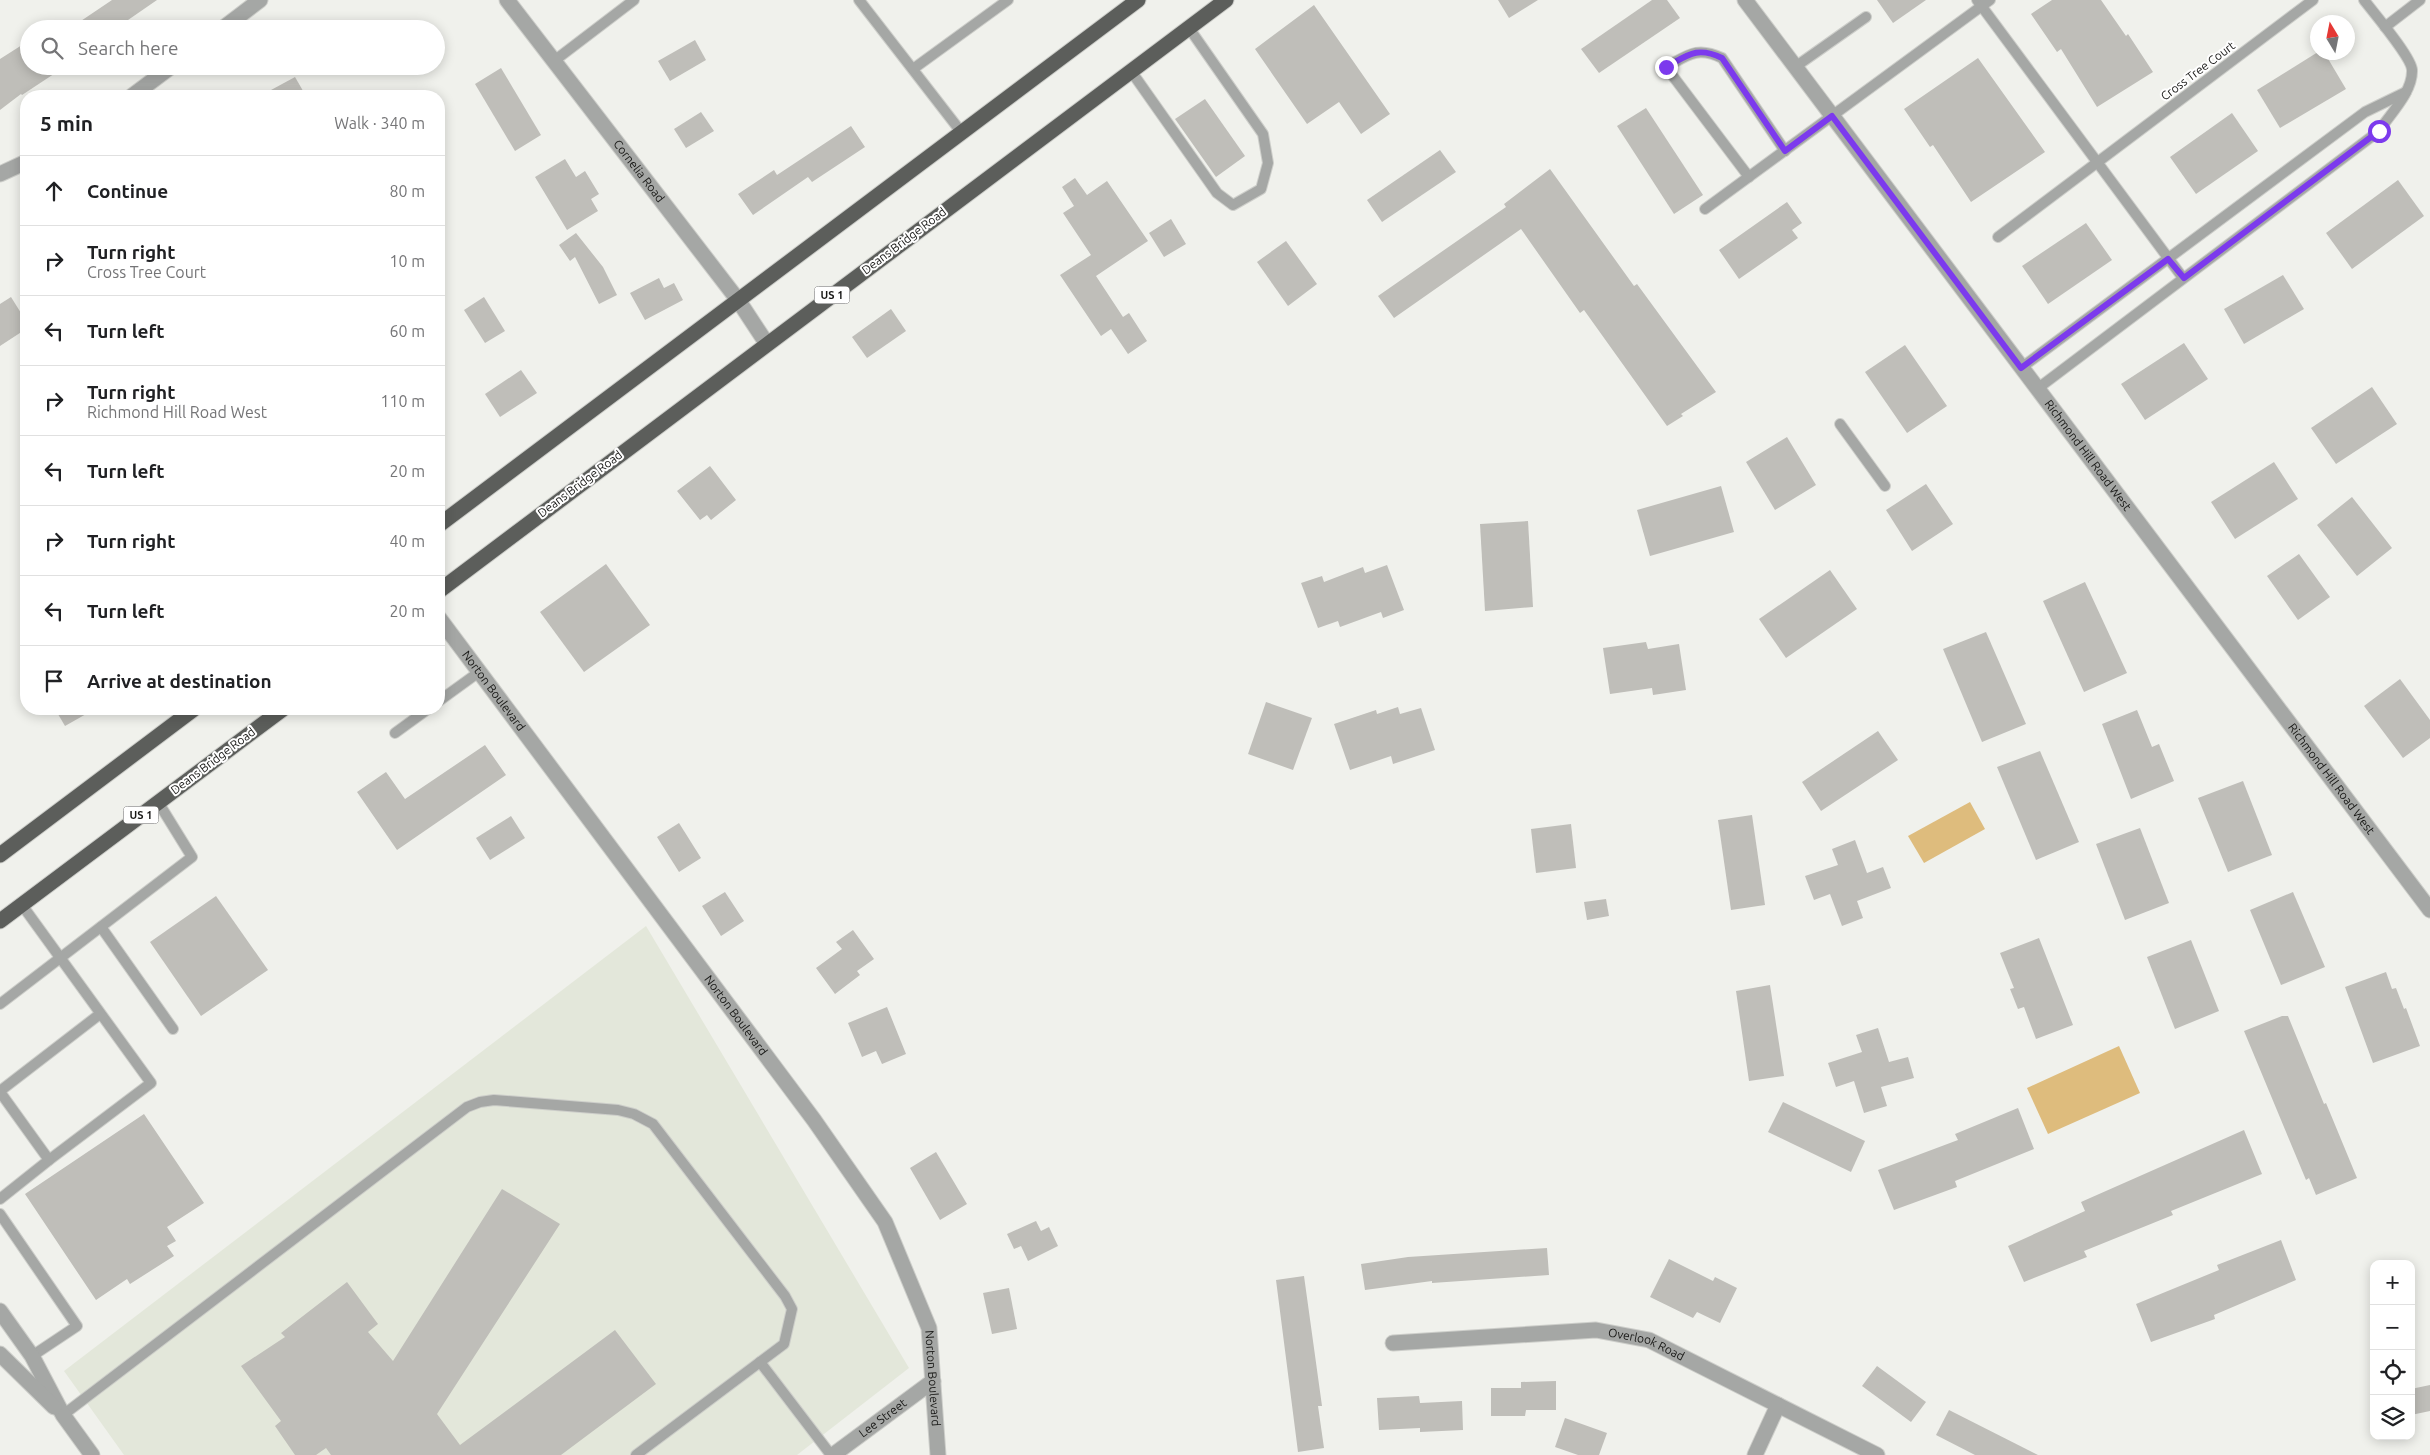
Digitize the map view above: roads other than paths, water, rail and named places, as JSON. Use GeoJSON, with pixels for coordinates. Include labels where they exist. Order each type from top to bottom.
{"type":"FeatureCollection","features":[{"type":"Feature","properties":{"kind":"highway"},"geometry":{"type":"LineString","coordinates":[[445,520],[1138,0]]}},
{"type":"Feature","properties":{"kind":"highway","name":"Deans Bridge Road"},"geometry":{"type":"LineString","coordinates":[[445,586],[1226,0]]}},
{"type":"Feature","properties":{"kind":"highway"},"geometry":{"type":"LineString","coordinates":[[0,855],[186,715]]}},
{"type":"Feature","properties":{"kind":"highway","name":"Deans Bridge Road"},"geometry":{"type":"LineString","coordinates":[[0,921],[275,715]]}},
{"type":"Feature","properties":{"kind":"street"},"geometry":{"type":"LineString","coordinates":[[234,20],[260,0]]}},
{"type":"Feature","properties":{"kind":"street","name":"Cornelia Road"},"geometry":{"type":"LineString","coordinates":[[508,0],[738,300],[767,344]]}},
{"type":"Feature","properties":{"kind":"street","name":"Richmond Hill Road West"},"geometry":{"type":"LineString","coordinates":[[1745,0],[2430,910]]}},
{"type":"Feature","properties":{"kind":"street"},"geometry":{"type":"LineString","coordinates":[[140,90],[160,75]]}},
{"type":"Feature","properties":{"kind":"street"},"geometry":{"type":"LineString","coordinates":[[0,174],[20,165]]}},
{"type":"Feature","properties":{"kind":"street","name":"Norton Boulevard"},"geometry":{"type":"LineString","coordinates":[[445,626],[814,1120],[884,1222],[929,1328],[938,1455]]}},
{"type":"Feature","properties":{"kind":"street"},"geometry":{"type":"LineString","coordinates":[[0,1312],[32,1356],[63,1415],[91,1455]]}},
{"type":"Feature","properties":{"kind":"street","name":"Overlook Road"},"geometry":{"type":"LineString","coordinates":[[1393,1343],[1596,1330],[1649,1340],[1877,1455]]}},
{"type":"Feature","properties":{"kind":"street"},"geometry":{"type":"LineString","coordinates":[[0,1354],[63,1415]]}},
{"type":"Feature","properties":{"kind":"street","name":"Lee Street"},"geometry":{"type":"LineString","coordinates":[[832,1455],[933,1381]]}},
{"type":"Feature","properties":{"kind":"street"},"geometry":{"type":"LineString","coordinates":[[1755,1455],[1778,1405]]}},
{"type":"Feature","properties":{"kind":"lane"},"geometry":{"type":"LineString","coordinates":[[554,61],[634,0]]}},
{"type":"Feature","properties":{"kind":"lane"},"geometry":{"type":"LineString","coordinates":[[859,0],[962,133]]}},
{"type":"Feature","properties":{"kind":"lane"},"geometry":{"type":"LineString","coordinates":[[913,69],[1008,0]]}},
{"type":"Feature","properties":{"kind":"lane","name":"Cross Tree Court"},"geometry":{"type":"LineString","coordinates":[[1998,237],[2313,0]]}},
{"type":"Feature","properties":{"kind":"lane"},"geometry":{"type":"LineString","coordinates":[[2037,389],[2379,131],[2407,91],[2412,70],[2407,58],[2364,0]]}},
{"type":"Feature","properties":{"kind":"lane"},"geometry":{"type":"LineString","coordinates":[[2385,27],[2420,0]]}},
{"type":"Feature","properties":{"kind":"lane"},"geometry":{"type":"LineString","coordinates":[[1705,209],[1983,2],[2168,259],[2184,278]]}},
{"type":"Feature","properties":{"kind":"lane"},"geometry":{"type":"LineString","coordinates":[[1795,66],[1866,17]]}},
{"type":"Feature","properties":{"kind":"lane"},"geometry":{"type":"LineString","coordinates":[[1131,71],[1217,194],[1233,205],[1261,189],[1268,163],[1263,134],[1189,28]]}},
{"type":"Feature","properties":{"kind":"lane"},"geometry":{"type":"LineString","coordinates":[[1749,177],[1666,67],[1693,52],[1709,51],[1722,58],[1785,151]]}},
{"type":"Feature","properties":{"kind":"lane"},"geometry":{"type":"LineString","coordinates":[[2021,368],[2365,112],[2407,91]]}},
{"type":"Feature","properties":{"kind":"lane"},"geometry":{"type":"LineString","coordinates":[[1840,424],[1885,486]]}},
{"type":"Feature","properties":{"kind":"lane"},"geometry":{"type":"LineString","coordinates":[[445,697],[479,672]]}},
{"type":"Feature","properties":{"kind":"lane"},"geometry":{"type":"LineString","coordinates":[[395,733],[420,715]]}},
{"type":"Feature","properties":{"kind":"lane"},"geometry":{"type":"LineString","coordinates":[[0,1004],[192,857],[158,802]]}},
{"type":"Feature","properties":{"kind":"lane"},"geometry":{"type":"LineString","coordinates":[[0,1184],[3,1196],[151,1084],[59,959],[22,905]]}},
{"type":"Feature","properties":{"kind":"lane"},"geometry":{"type":"LineString","coordinates":[[101,927],[173,1029]]}},
{"type":"Feature","properties":{"kind":"lane"},"geometry":{"type":"LineString","coordinates":[[49,1160],[0,1091],[100,1014]]}},
{"type":"Feature","properties":{"kind":"lane"},"geometry":{"type":"LineString","coordinates":[[63,1415],[467,1108],[480,1102],[494,1100],[618,1110],[634,1114],[653,1124],[785,1296],[792,1309],[784,1344],[636,1455]]}},
{"type":"Feature","properties":{"kind":"lane"},"geometry":{"type":"LineString","coordinates":[[0,1214],[77,1326],[32,1356]]}},
{"type":"Feature","properties":{"kind":"lane"},"geometry":{"type":"LineString","coordinates":[[760,1362],[832,1455]]}}]}
